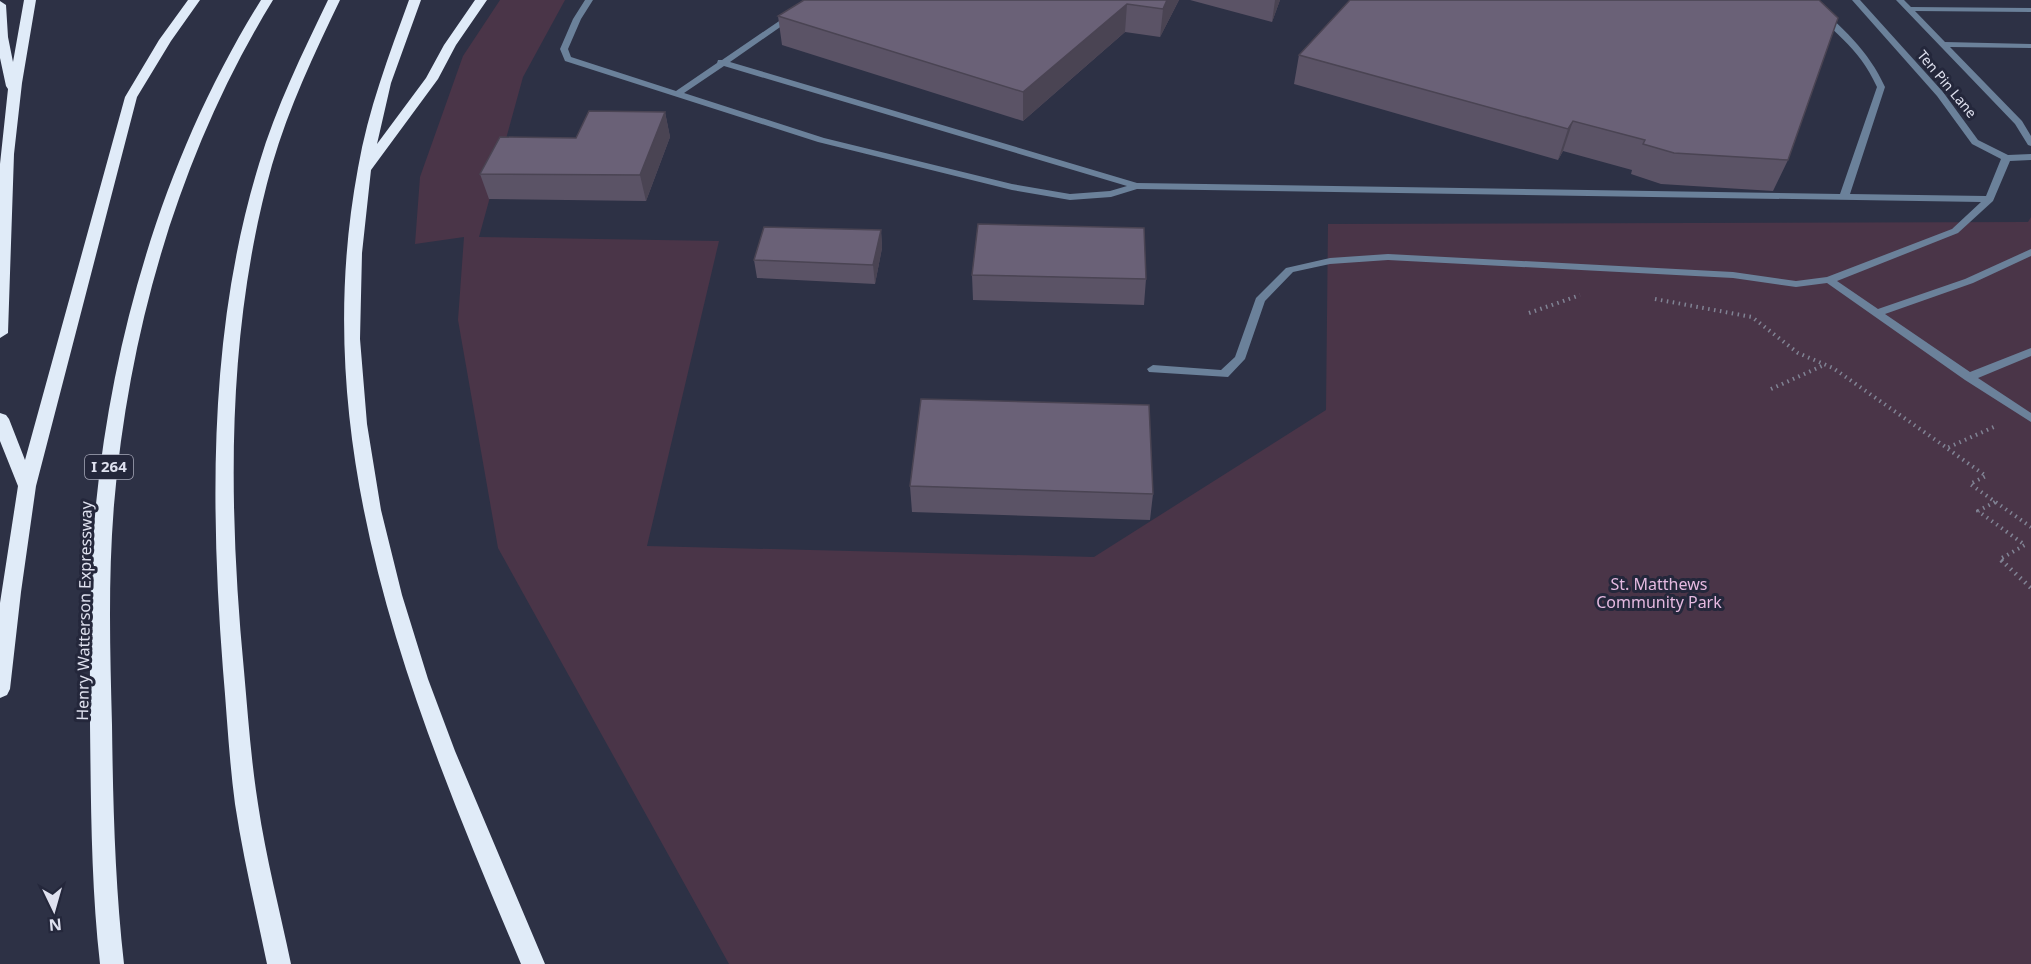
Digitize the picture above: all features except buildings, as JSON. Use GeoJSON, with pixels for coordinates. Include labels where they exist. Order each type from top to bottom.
{"type":"FeatureCollection","features":[{"type":"Feature","properties":{"kind":"highway"},"geometry":{"type":"LineString","coordinates":[[0,333],[4,205],[14,94],[27,32],[30,0]]}},
{"type":"Feature","properties":{"kind":"highway"},"geometry":{"type":"LineString","coordinates":[[0,689],[11,592],[27,486],[131,97],[165,40],[194,0]]}},
{"type":"Feature","properties":{"kind":"highway","name":"Henry Watterson Expressway"},"geometry":{"type":"LineString","coordinates":[[112,964],[108,932],[102,807],[100,674],[108,476],[120,397],[156,247],[181,169],[202,116],[222,75],[244,33],[267,0]]}},
{"type":"Feature","properties":{"kind":"highway"},"geometry":{"type":"LineString","coordinates":[[279,964],[249,816],[227,613],[225,452],[234,310],[243,258],[269,156],[286,104],[303,60],[334,0]]}},
{"type":"Feature","properties":{"kind":"highway"},"geometry":{"type":"LineString","coordinates":[[415,0],[386,80],[363,174],[355,228],[351,345],[363,460],[375,522],[418,679],[484,850],[533,964]]}},
{"type":"Feature","properties":{"kind":"highway"},"geometry":{"type":"LineString","coordinates":[[363,174],[432,79],[450,45],[481,0]]}},
{"type":"Feature","properties":{"kind":"highway"},"geometry":{"type":"LineString","coordinates":[[0,5],[2,37],[14,94]]}},
{"type":"Feature","properties":{"kind":"highway"},"geometry":{"type":"LineString","coordinates":[[0,419],[27,486]]}},
{"type":"Feature","properties":{"kind":"lane"},"geometry":{"type":"LineString","coordinates":[[589,0],[564,49],[568,58],[821,140],[1012,187],[1070,197],[1111,194],[1136,186]]}},
{"type":"Feature","properties":{"kind":"lane"},"geometry":{"type":"LineString","coordinates":[[677,94],[815,0]]}},
{"type":"Feature","properties":{"kind":"lane"},"geometry":{"type":"LineString","coordinates":[[1806,0],[1862,53],[1874,70],[1881,87],[1844,197]]}},
{"type":"Feature","properties":{"kind":"lane","name":"Ten Pin Lane"},"geometry":{"type":"LineString","coordinates":[[1856,0],[1940,94],[1975,142],[2006,158],[2031,164]]}},
{"type":"Feature","properties":{"kind":"lane","name":"Ten Pin Lane"},"geometry":{"type":"LineString","coordinates":[[1900,0],[2019,123],[2031,143]]}},
{"type":"Feature","properties":{"kind":"lane"},"geometry":{"type":"LineString","coordinates":[[1908,9],[2031,10]]}},
{"type":"Feature","properties":{"kind":"lane"},"geometry":{"type":"LineString","coordinates":[[1942,44],[2031,45]]}},
{"type":"Feature","properties":{"kind":"lane"},"geometry":{"type":"LineString","coordinates":[[721,62],[1136,186],[1990,199]]}},
{"type":"Feature","properties":{"kind":"lane"},"geometry":{"type":"LineString","coordinates":[[1153,369],[1224,374],[1240,359],[1260,300],[1290,270],[1330,261],[1388,257],[1732,275],[1796,284],[1829,280],[1955,231],[1990,199],[2006,158],[2031,156]]}},
{"type":"Feature","properties":{"kind":"lane"},"geometry":{"type":"LineString","coordinates":[[1876,313],[1969,281],[2031,252]]}},
{"type":"Feature","properties":{"kind":"lane"},"geometry":{"type":"LineString","coordinates":[[1829,280],[2026,415]]}},
{"type":"Feature","properties":{"kind":"lane"},"geometry":{"type":"LineString","coordinates":[[1969,377],[2031,351]]}},
{"type":"Feature","properties":{"kind":"path"},"geometry":{"type":"LineString","coordinates":[[1529,313],[1588,292]]}},
{"type":"Feature","properties":{"kind":"path"},"geometry":{"type":"LineString","coordinates":[[1644,297],[1752,317],[1798,353],[1833,368],[1986,476],[1970,484],[2031,527]]}},
{"type":"Feature","properties":{"kind":"path"},"geometry":{"type":"LineString","coordinates":[[1771,388],[1823,365]]}},
{"type":"Feature","properties":{"kind":"path"},"geometry":{"type":"LineString","coordinates":[[1947,448],[2026,415]]}},
{"type":"Feature","properties":{"kind":"path"},"geometry":{"type":"LineString","coordinates":[[1995,502],[1978,511],[2025,545],[2000,559],[2031,588]]}},
{"type":"Feature","properties":{"kind":"green space","name":"St. Matthews Community Park"},"geometry":{"type":"Polygon","coordinates":[[[500,0],[565,0],[523,77],[479,237],[719,241],[647,546],[1094,557],[1326,410],[1328,224],[2028,222],[2031,217],[2031,964],[729,964],[498,548],[458,320],[464,237],[415,244],[420,177],[463,56],[500,0]]]}}]}
